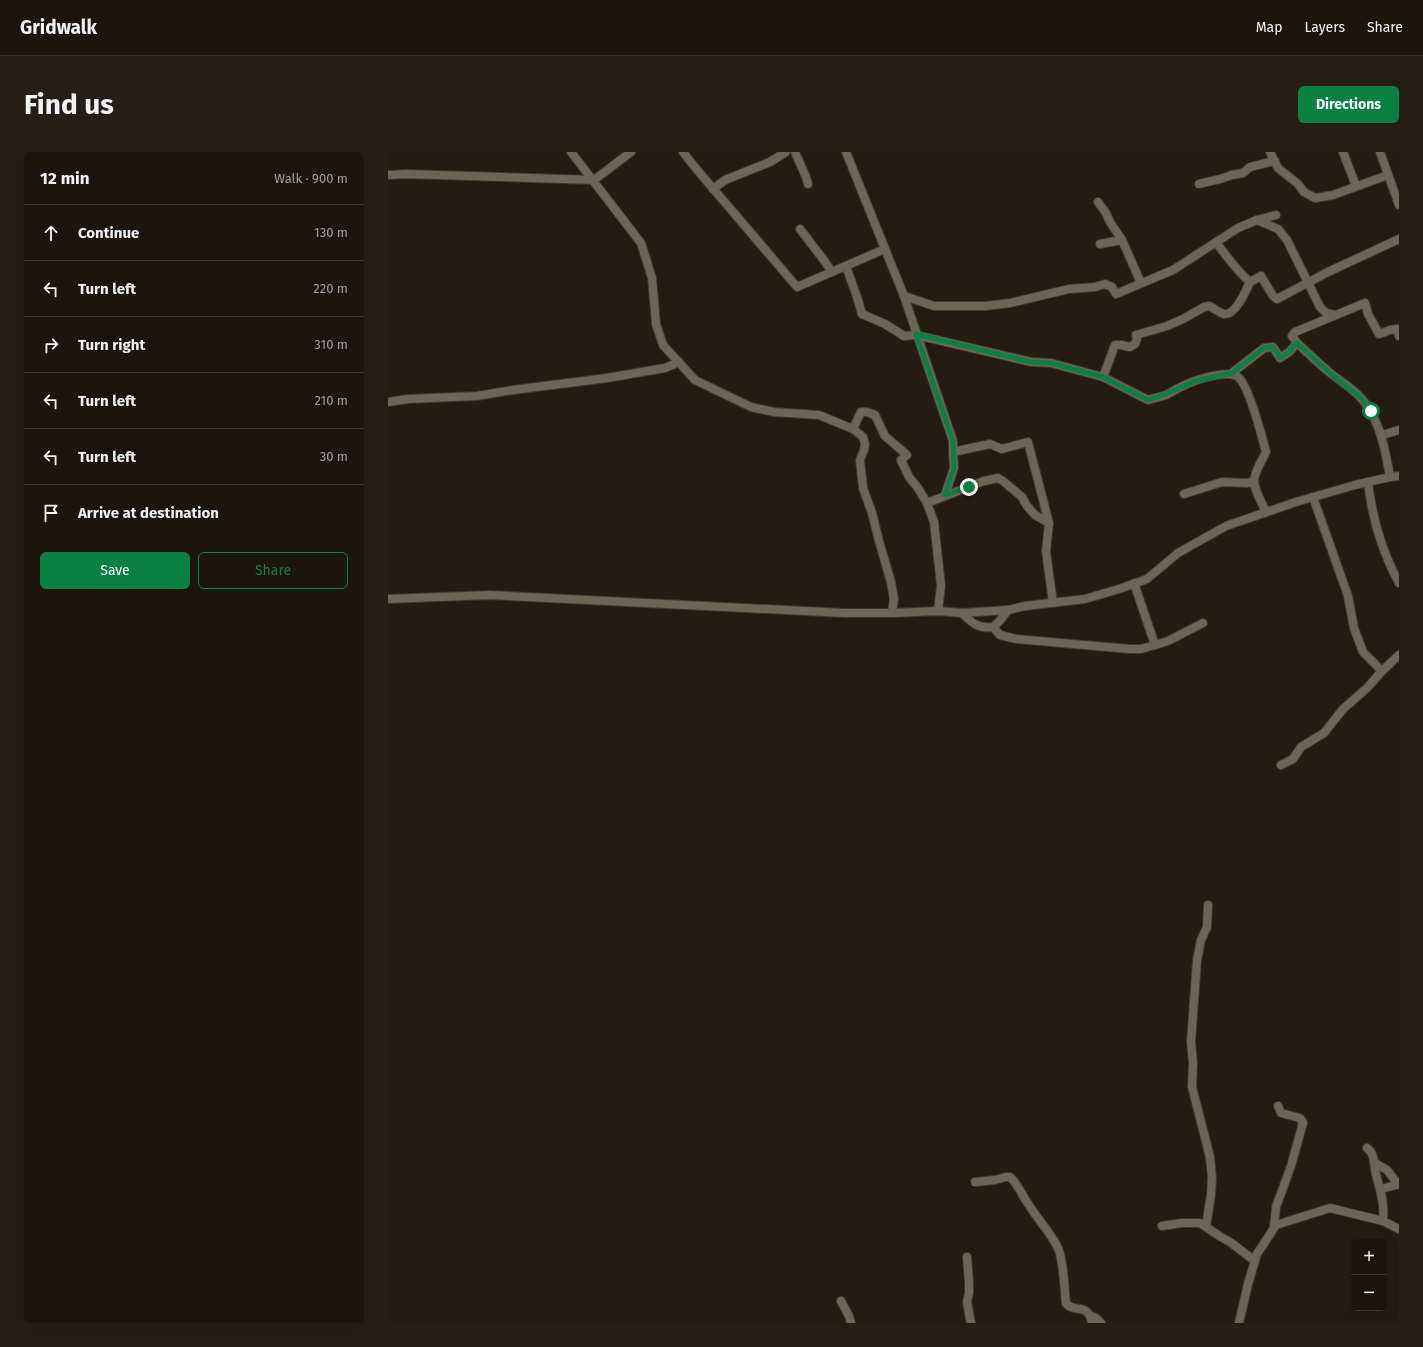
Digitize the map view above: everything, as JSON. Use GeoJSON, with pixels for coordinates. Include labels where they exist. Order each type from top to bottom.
{"type":"FeatureCollection","features":[{"type":"Feature","properties":{"kind":"street"},"geometry":{"type":"LineString","coordinates":[[571,152],[641,242],[652,278],[656,324],[663,345],[695,380],[751,407],[774,412],[819,415],[853,429],[863,437],[865,444],[860,460],[862,488],[872,513],[891,582],[894,599],[892,613]]}},
{"type":"Feature","properties":{"kind":"street"},"geometry":{"type":"LineString","coordinates":[[388,175],[406,174],[594,180],[631,152]]}},
{"type":"Feature","properties":{"kind":"street"},"geometry":{"type":"LineString","coordinates":[[683,152],[797,287],[819,279],[885,249]]}},
{"type":"Feature","properties":{"kind":"street"},"geometry":{"type":"LineString","coordinates":[[713,189],[725,180],[770,162],[786,152]]}},
{"type":"Feature","properties":{"kind":"street"},"geometry":{"type":"LineString","coordinates":[[795,152],[808,184]]}},
{"type":"Feature","properties":{"kind":"street"},"geometry":{"type":"LineString","coordinates":[[846,152],[904,296],[953,441],[954,468],[945,495]]}},
{"type":"Feature","properties":{"kind":"street"},"geometry":{"type":"LineString","coordinates":[[1270,152],[1278,168],[1298,184],[1304,192],[1315,198],[1333,195],[1388,175]]}},
{"type":"Feature","properties":{"kind":"street"},"geometry":{"type":"LineString","coordinates":[[1343,152],[1356,186]]}},
{"type":"Feature","properties":{"kind":"street"},"geometry":{"type":"LineString","coordinates":[[1380,152],[1399,202]]}},
{"type":"Feature","properties":{"kind":"street"},"geometry":{"type":"LineString","coordinates":[[1199,184],[1244,173],[1250,167],[1275,161]]}},
{"type":"Feature","properties":{"kind":"street"},"geometry":{"type":"LineString","coordinates":[[1098,202],[1122,240],[1141,283]]}},
{"type":"Feature","properties":{"kind":"street"},"geometry":{"type":"LineString","coordinates":[[904,296],[934,306],[986,306],[1010,303],[1105,284],[1112,287],[1116,294],[1173,270],[1238,228],[1257,220],[1276,215]]}},
{"type":"Feature","properties":{"kind":"street"},"geometry":{"type":"LineString","coordinates":[[1257,220],[1278,229],[1287,240],[1320,308],[1326,313],[1334,315]]}},
{"type":"Feature","properties":{"kind":"street"},"geometry":{"type":"LineString","coordinates":[[800,229],[832,272]]}},
{"type":"Feature","properties":{"kind":"street"},"geometry":{"type":"LineString","coordinates":[[1100,244],[1122,240]]}},
{"type":"Feature","properties":{"kind":"street"},"geometry":{"type":"LineString","coordinates":[[1103,377],[1115,345],[1121,344],[1130,347],[1135,344],[1137,339],[1136,335],[1183,319],[1204,307],[1209,306],[1226,314],[1240,303],[1241,298],[1250,282],[1262,276],[1273,296],[1277,299],[1328,272],[1399,240]]}},
{"type":"Feature","properties":{"kind":"street"},"geometry":{"type":"LineString","coordinates":[[1216,242],[1239,272],[1250,282]]}},
{"type":"Feature","properties":{"kind":"street"},"geometry":{"type":"LineString","coordinates":[[846,266],[862,314],[885,324],[904,336],[916,334],[1031,362],[1051,363],[1103,377],[1148,400],[1195,381],[1232,373],[1264,348],[1273,347],[1280,358],[1289,352],[1297,343]]}},
{"type":"Feature","properties":{"kind":"street"},"geometry":{"type":"LineString","coordinates":[[1390,477],[1382,435],[1371,411],[1360,397],[1330,373],[1297,343],[1292,336],[1293,333],[1364,303],[1379,334],[1397,329],[1399,336]]}},
{"type":"Feature","properties":{"kind":"street"},"geometry":{"type":"LineString","coordinates":[[388,402],[408,399],[477,396],[665,368],[679,362]]}},
{"type":"Feature","properties":{"kind":"street"},"geometry":{"type":"LineString","coordinates":[[1232,373],[1239,377],[1246,389],[1266,452],[1254,476],[1254,482],[1266,512]]}},
{"type":"Feature","properties":{"kind":"street"},"geometry":{"type":"LineString","coordinates":[[853,429],[861,412],[867,412],[875,415],[885,436],[907,456],[901,460],[909,477],[927,503],[934,522],[941,586],[938,611]]}},
{"type":"Feature","properties":{"kind":"street"},"geometry":{"type":"LineString","coordinates":[[1382,435],[1399,430]]}},
{"type":"Feature","properties":{"kind":"street"},"geometry":{"type":"LineString","coordinates":[[953,452],[990,444],[1002,449],[1028,442],[1049,523],[1046,551],[1053,603]]}},
{"type":"Feature","properties":{"kind":"street"},"geometry":{"type":"LineString","coordinates":[[388,599],[490,595],[836,612],[892,613],[938,611],[962,613],[1008,610],[1025,606],[1085,599],[1134,583],[1147,578],[1178,553],[1226,526],[1313,497],[1368,482],[1399,476]]}},
{"type":"Feature","properties":{"kind":"street"},"geometry":{"type":"LineString","coordinates":[[927,503],[984,481],[998,478],[1022,497],[1027,506],[1035,515],[1049,523]]}},
{"type":"Feature","properties":{"kind":"street"},"geometry":{"type":"LineString","coordinates":[[1184,494],[1222,482],[1254,482]]}},
{"type":"Feature","properties":{"kind":"street"},"geometry":{"type":"LineString","coordinates":[[1368,482],[1370,502],[1376,526],[1389,565],[1399,583]]}},
{"type":"Feature","properties":{"kind":"street"},"geometry":{"type":"LineString","coordinates":[[1313,497],[1348,596],[1354,628],[1363,652],[1382,671]]}},
{"type":"Feature","properties":{"kind":"street"},"geometry":{"type":"LineString","coordinates":[[1134,583],[1155,645]]}},
{"type":"Feature","properties":{"kind":"street"},"geometry":{"type":"LineString","coordinates":[[962,613],[972,623],[984,628],[993,627],[1008,610]]}},
{"type":"Feature","properties":{"kind":"street"},"geometry":{"type":"LineString","coordinates":[[993,627],[1000,634],[1016,640],[1141,649],[1168,641],[1203,623]]}},
{"type":"Feature","properties":{"kind":"street"},"geometry":{"type":"LineString","coordinates":[[1281,765],[1293,759],[1300,747],[1324,733],[1343,709],[1368,688],[1382,671],[1399,655]]}},
{"type":"Feature","properties":{"kind":"street"},"geometry":{"type":"LineString","coordinates":[[1206,1226],[1212,1178],[1210,1157],[1192,1088],[1193,1063],[1191,1042],[1197,960],[1201,940],[1207,927],[1208,905]]}},
{"type":"Feature","properties":{"kind":"street"},"geometry":{"type":"LineString","coordinates":[[1274,1227],[1276,1207],[1297,1149],[1303,1123],[1300,1118],[1281,1113],[1278,1106]]}},
{"type":"Feature","properties":{"kind":"street"},"geometry":{"type":"LineString","coordinates":[[1367,1148],[1371,1151],[1381,1189],[1384,1213],[1383,1221]]}},
{"type":"Feature","properties":{"kind":"street"},"geometry":{"type":"LineString","coordinates":[[1375,1163],[1387,1170],[1399,1184],[1381,1189]]}},
{"type":"Feature","properties":{"kind":"street"},"geometry":{"type":"LineString","coordinates":[[975,1182],[995,1180],[1006,1177],[1010,1177],[1013,1180],[1022,1192],[1027,1203],[1051,1236],[1058,1249],[1062,1261],[1066,1303],[1068,1306],[1082,1308],[1091,1319],[1096,1318],[1101,1323]]}},
{"type":"Feature","properties":{"kind":"street"},"geometry":{"type":"LineString","coordinates":[[1239,1323],[1257,1254],[1274,1227],[1278,1224],[1330,1208],[1383,1221],[1399,1229]]}},
{"type":"Feature","properties":{"kind":"street"},"geometry":{"type":"LineString","coordinates":[[1162,1226],[1182,1223],[1200,1223],[1221,1238],[1230,1242],[1255,1261]]}},
{"type":"Feature","properties":{"kind":"street"},"geometry":{"type":"LineString","coordinates":[[967,1257],[969,1293],[967,1302],[971,1323]]}},
{"type":"Feature","properties":{"kind":"street"},"geometry":{"type":"LineString","coordinates":[[841,1301],[851,1323]]}},
{"type":"Feature","properties":{"kind":"route"},"geometry":{"type":"LineString","coordinates":[[969,487],[945,495],[954,468],[953,441],[916,334],[1031,362],[1051,363],[1068,367],[1103,377],[1148,400],[1195,381],[1232,373],[1264,348],[1273,347],[1280,358],[1289,352],[1297,343],[1330,373],[1360,397],[1371,411]]}}]}
